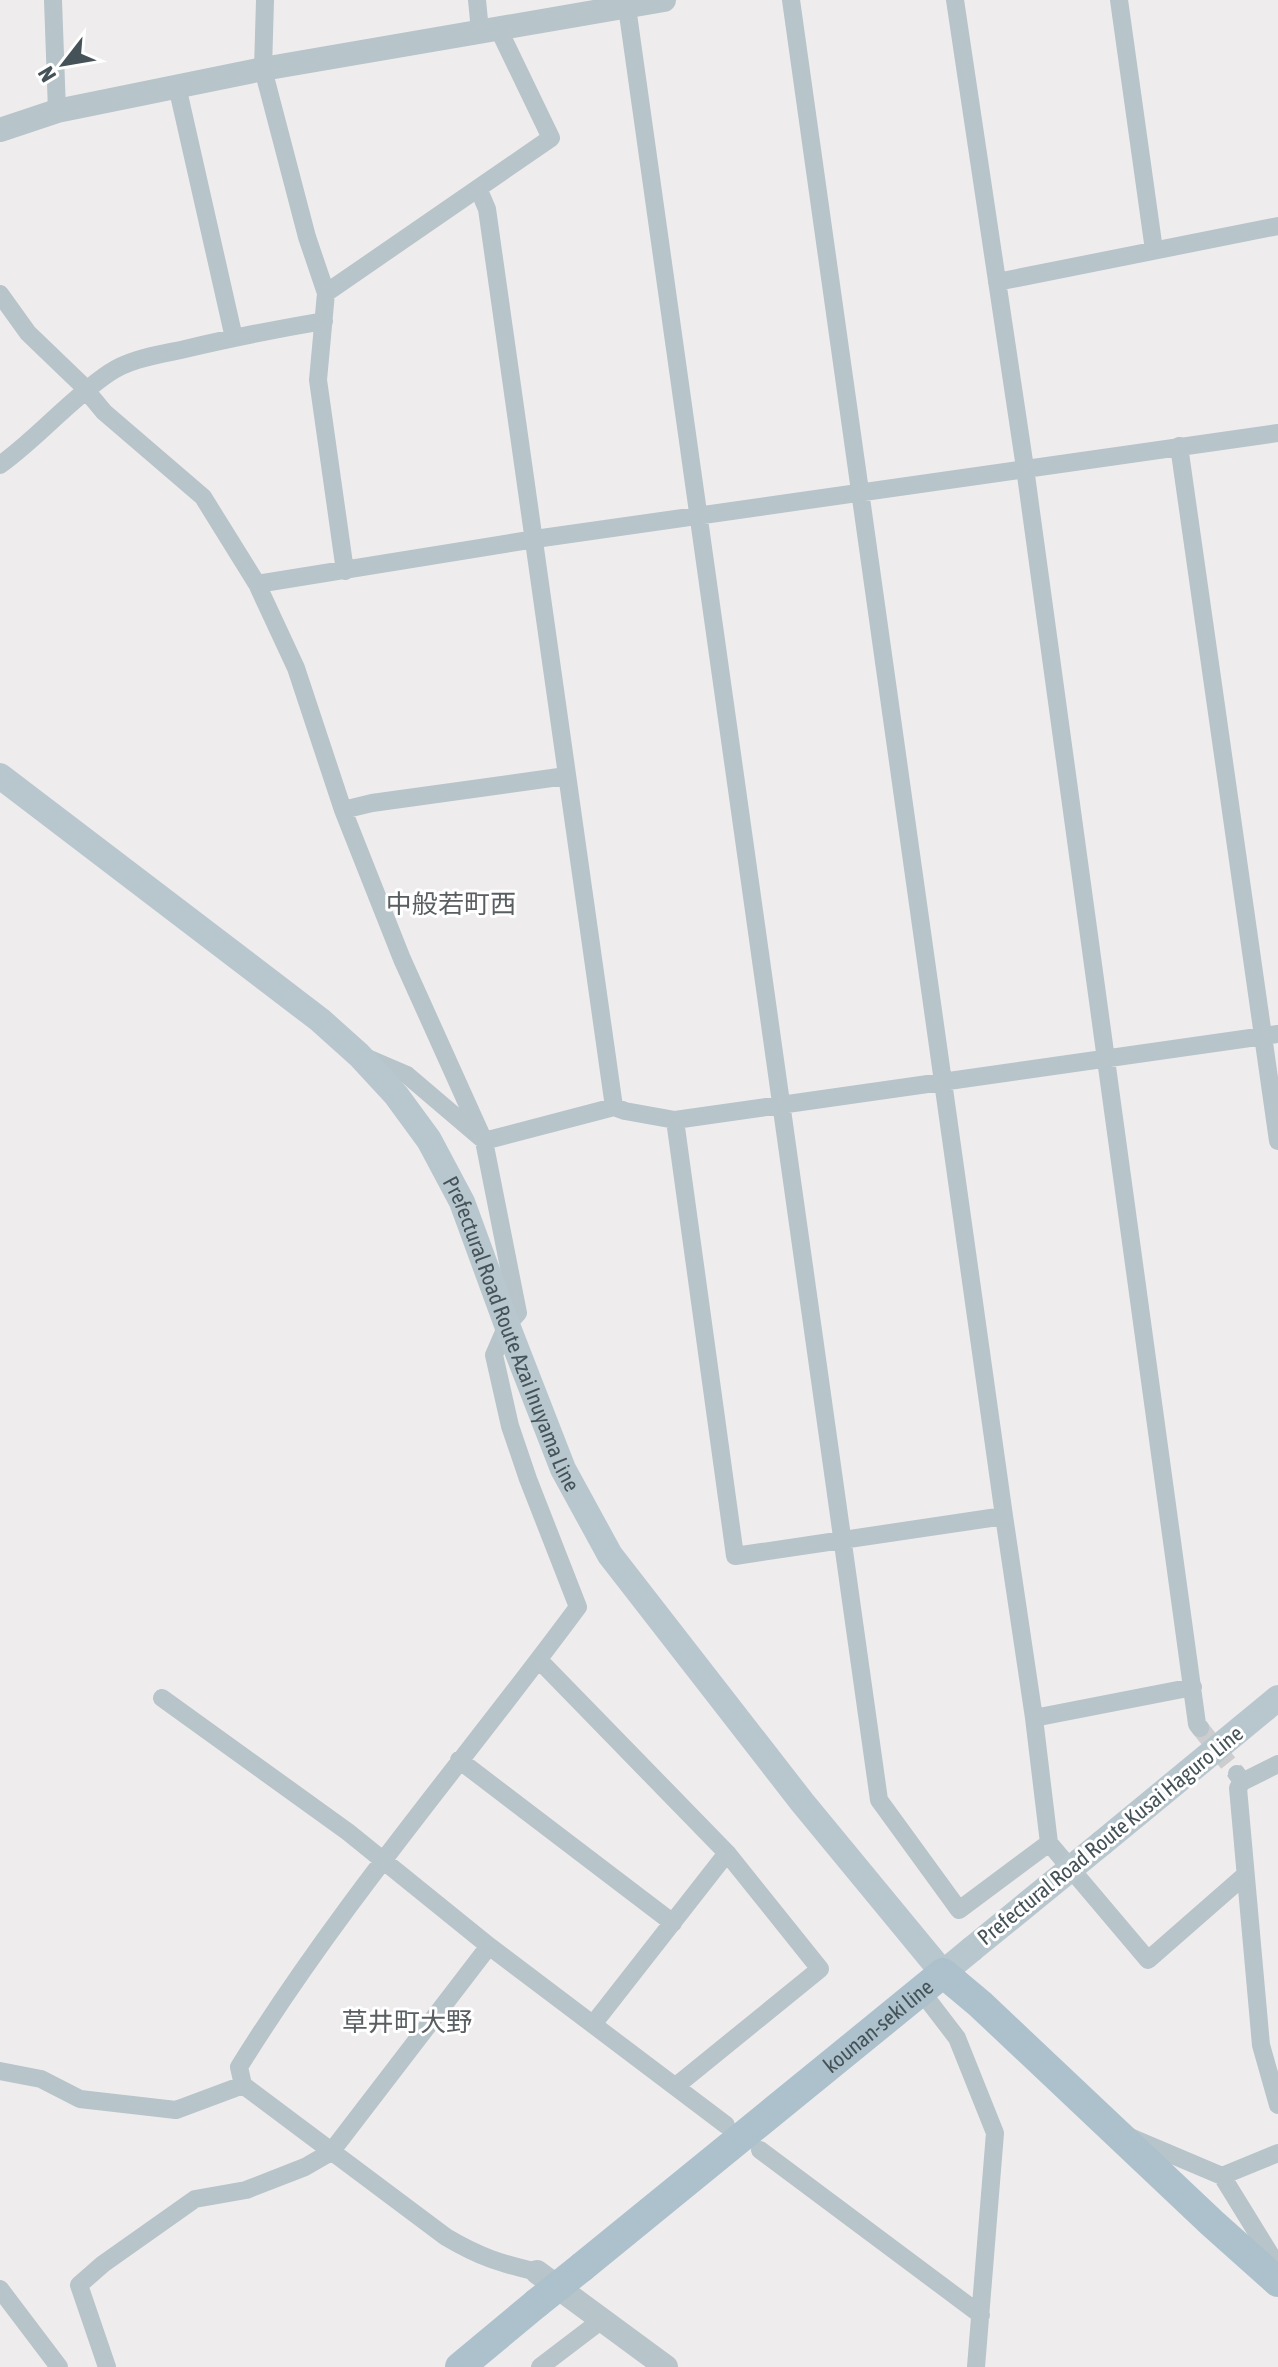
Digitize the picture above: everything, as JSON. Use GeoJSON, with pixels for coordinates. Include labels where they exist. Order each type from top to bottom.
{"type":"FeatureCollection","features":[{"type":"Feature","properties":{"kind":"main road","name":"Prefectural Road Route Azai Inuyama Line"},"geometry":{"type":"LineString","coordinates":[[0,776],[320,1020],[359,1055],[396,1095],[435,1153],[462,1202],[563,1469],[610,1555],[802,1802],[932,1982]]}},
{"type":"Feature","properties":{"kind":"main road","name":"Prefectural Road Route Kusai Haguro Line"},"geometry":{"type":"LineString","coordinates":[[932,1982],[1278,1698]]}},
{"type":"Feature","properties":{"kind":"main road","name":"kounan-seki line"},"geometry":{"type":"LineString","coordinates":[[460,2367],[932,1982],[980,2004],[1278,2282]]}},
{"type":"Feature","properties":{"kind":"street"},"geometry":{"type":"LineString","coordinates":[[53,0],[57,111]]}},
{"type":"Feature","properties":{"kind":"street"},"geometry":{"type":"LineString","coordinates":[[265,0],[263,69],[307,237],[326,293],[318,380],[345,571]]}},
{"type":"Feature","properties":{"kind":"street"},"geometry":{"type":"LineString","coordinates":[[326,293],[551,138],[489,30],[477,0]]}},
{"type":"Feature","properties":{"kind":"street"},"geometry":{"type":"LineString","coordinates":[[0,130],[57,111],[263,69],[626,3],[664,0]]}},
{"type":"Feature","properties":{"kind":"street"},"geometry":{"type":"LineString","coordinates":[[791,0],[1034,1718],[1049,1843],[1148,1960],[1244,1876]]}},
{"type":"Feature","properties":{"kind":"street"},"geometry":{"type":"LineString","coordinates":[[955,0],[1025,468],[1197,1724],[1200,1728]]}},
{"type":"Feature","properties":{"kind":"street"},"geometry":{"type":"LineString","coordinates":[[1119,0],[1154,250]]}},
{"type":"Feature","properties":{"kind":"street"},"geometry":{"type":"LineString","coordinates":[[626,3],[879,1800],[959,1910],[1049,1843]]}},
{"type":"Feature","properties":{"kind":"street"},"geometry":{"type":"LineString","coordinates":[[177,86],[234,338]]}},
{"type":"Feature","properties":{"kind":"street"},"geometry":{"type":"LineString","coordinates":[[478,188],[487,209],[614,1107]]}},
{"type":"Feature","properties":{"kind":"street"},"geometry":{"type":"LineString","coordinates":[[997,282],[1278,226]]}},
{"type":"Feature","properties":{"kind":"street"},"geometry":{"type":"LineString","coordinates":[[0,294],[28,333],[104,412],[203,497],[257,584],[296,668],[343,810],[402,959],[484,1141],[518,1313],[507,1325],[494,1355],[510,1426],[578,1607],[382,1859],[239,2067],[243,2085],[446,2237],[494,2262],[537,2272],[666,2367]]}},
{"type":"Feature","properties":{"kind":"street"},"geometry":{"type":"LineString","coordinates":[[0,465],[24,448],[86,390],[110,372],[136,360],[324,321]]}},
{"type":"Feature","properties":{"kind":"street"},"geometry":{"type":"LineString","coordinates":[[257,584],[535,539],[1278,433]]}},
{"type":"Feature","properties":{"kind":"street"},"geometry":{"type":"LineString","coordinates":[[1179,446],[1271,1035],[1278,1141]]}},
{"type":"Feature","properties":{"kind":"street"},"geometry":{"type":"LineString","coordinates":[[343,810],[372,803],[566,776]]}},
{"type":"Feature","properties":{"kind":"street"},"geometry":{"type":"LineString","coordinates":[[484,1141],[614,1107],[675,1120],[1271,1035]]}},
{"type":"Feature","properties":{"kind":"street"},"geometry":{"type":"LineString","coordinates":[[359,1055],[407,1075],[484,1141]]}},
{"type":"Feature","properties":{"kind":"street"},"geometry":{"type":"LineString","coordinates":[[675,1120],[735,1556],[1004,1516]]}},
{"type":"Feature","properties":{"kind":"street"},"geometry":{"type":"LineString","coordinates":[[539,1660],[727,1853],[820,1969],[676,2086]]}},
{"type":"Feature","properties":{"kind":"street"},"geometry":{"type":"LineString","coordinates":[[1034,1718],[1193,1687]]}},
{"type":"Feature","properties":{"kind":"street"},"geometry":{"type":"LineString","coordinates":[[162,1698],[348,1832],[489,1946],[726,2125]]}},
{"type":"Feature","properties":{"kind":"street"},"geometry":{"type":"LineString","coordinates":[[459,1760],[673,1923]]}},
{"type":"Feature","properties":{"kind":"street"},"geometry":{"type":"LineString","coordinates":[[1278,1764],[1240,1778],[1238,1788],[1261,2045],[1278,2105]]}},
{"type":"Feature","properties":{"kind":"street"},"geometry":{"type":"LineString","coordinates":[[594,2023],[727,1853]]}},
{"type":"Feature","properties":{"kind":"street"},"geometry":{"type":"LineString","coordinates":[[107,2367],[79,2285],[103,2264],[195,2199],[246,2190],[305,2167],[331,2152],[489,1946]]}},
{"type":"Feature","properties":{"kind":"street"},"geometry":{"type":"LineString","coordinates":[[932,1982],[995,2133],[976,2367]]}},
{"type":"Feature","properties":{"kind":"street"},"geometry":{"type":"LineString","coordinates":[[0,2071],[41,2079],[80,2099],[176,2110],[243,2085]]}},
{"type":"Feature","properties":{"kind":"street"},"geometry":{"type":"LineString","coordinates":[[1113,2129],[1222,2176],[1278,2267]]}},
{"type":"Feature","properties":{"kind":"street"},"geometry":{"type":"LineString","coordinates":[[760,2150],[981,2315]]}},
{"type":"Feature","properties":{"kind":"street"},"geometry":{"type":"LineString","coordinates":[[1222,2176],[1278,2153]]}},
{"type":"Feature","properties":{"kind":"street"},"geometry":{"type":"LineString","coordinates":[[0,2289],[59,2367]]}},
{"type":"Feature","properties":{"kind":"street"},"geometry":{"type":"LineString","coordinates":[[540,2367],[603,2319]]}},
{"type":"Feature","properties":{"kind":"tunnel"},"geometry":{"type":"LineString","coordinates":[[1200,1728],[1237,1774]]}},
{"type":"Feature","properties":{"kind":"district","name":"中般若町西"},"geometry":{"type":"Point","coordinates":[451,904]}},
{"type":"Feature","properties":{"kind":"district","name":"草井町大野"},"geometry":{"type":"Point","coordinates":[407,2022]}}]}
